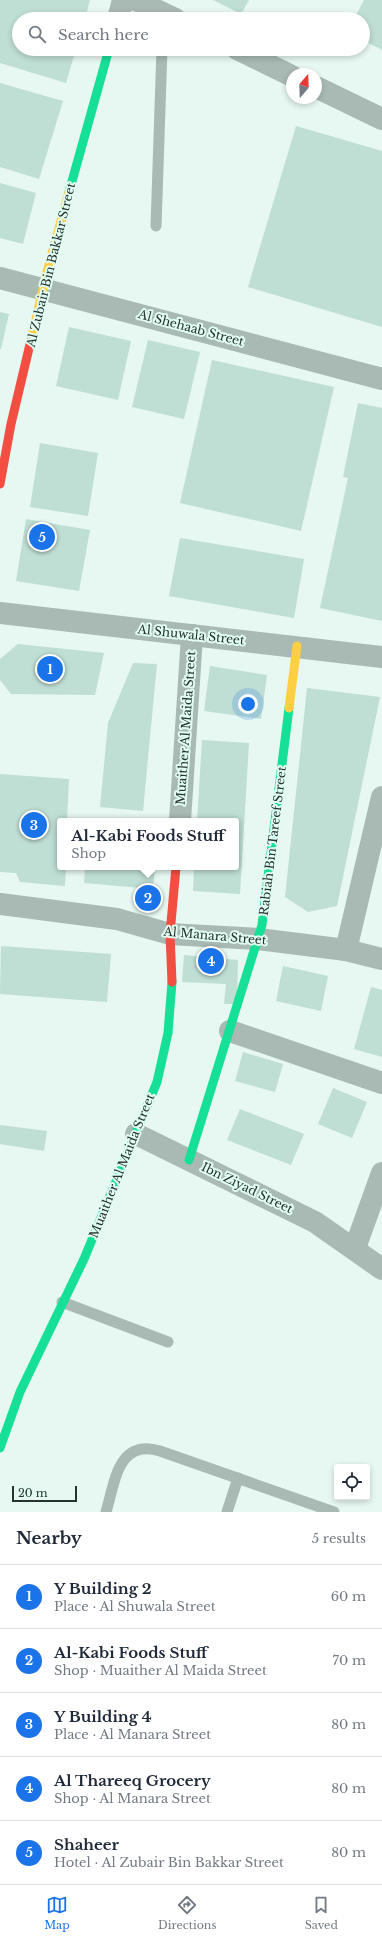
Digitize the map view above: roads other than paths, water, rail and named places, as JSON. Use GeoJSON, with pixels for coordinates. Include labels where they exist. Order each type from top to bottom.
{"type":"FeatureCollection","features":[{"type":"Feature","properties":{"kind":"street"},"geometry":{"type":"LineString","coordinates":[[120,12],[123,0]]}},
{"type":"Feature","properties":{"kind":"street"},"geometry":{"type":"LineString","coordinates":[[136,0],[158,12]]}},
{"type":"Feature","properties":{"kind":"street","name":"Al Zubair Bin Bakkar Street"},"geometry":{"type":"LineString","coordinates":[[0,484],[6,423],[44,288],[46,272],[108,56]]}},
{"type":"Feature","properties":{"kind":"street"},"geometry":{"type":"LineString","coordinates":[[251,56],[286,73]]}},
{"type":"Feature","properties":{"kind":"street"},"geometry":{"type":"LineString","coordinates":[[322,90],[382,119]]}},
{"type":"Feature","properties":{"kind":"street","name":"Al Shehaab Street"},"geometry":{"type":"LineString","coordinates":[[0,278],[44,288],[382,379]]}},
{"type":"Feature","properties":{"kind":"street","name":"Al Shuwala Street"},"geometry":{"type":"LineString","coordinates":[[0,613],[297,646],[382,657]]}},
{"type":"Feature","properties":{"kind":"street","name":"Muaither Al Maida Street"},"geometry":{"type":"LineString","coordinates":[[180,818],[192,635]]}},
{"type":"Feature","properties":{"kind":"street","name":"Rabiah Bin Tareef Street"},"geometry":{"type":"LineString","coordinates":[[189,1160],[262,925],[297,646]]}},
{"type":"Feature","properties":{"kind":"street"},"geometry":{"type":"LineString","coordinates":[[346,950],[382,797]]}},
{"type":"Feature","properties":{"kind":"street","name":"Muaither Al Maida Street"},"geometry":{"type":"LineString","coordinates":[[0,1448],[20,1392],[84,1259],[157,1082],[168,1033],[172,982],[170,934],[176,870]]}},
{"type":"Feature","properties":{"kind":"street","name":"Al Manara Street"},"geometry":{"type":"LineString","coordinates":[[0,904],[117,919],[170,934],[258,939],[346,950],[382,959]]}},
{"type":"Feature","properties":{"kind":"street"},"geometry":{"type":"LineString","coordinates":[[230,1031],[382,1083]]}},
{"type":"Feature","properties":{"kind":"street","name":"Ibn Ziyad Street"},"geometry":{"type":"LineString","coordinates":[[136,1134],[294,1211],[354,1248],[382,1269]]}},
{"type":"Feature","properties":{"kind":"street"},"geometry":{"type":"LineString","coordinates":[[354,1248],[382,1173]]}},
{"type":"Feature","properties":{"kind":"lane"},"geometry":{"type":"LineString","coordinates":[[156,226],[162,56]]}},
{"type":"Feature","properties":{"kind":"lane"},"geometry":{"type":"LineString","coordinates":[[62,1302],[168,1342]]}},
{"type":"Feature","properties":{"kind":"lane"},"geometry":{"type":"LineString","coordinates":[[106,1512],[123,1459],[130,1452],[140,1448],[150,1448],[334,1512]]}},
{"type":"Feature","properties":{"kind":"lane"},"geometry":{"type":"LineString","coordinates":[[227,1512],[238,1478]]}},
{"type":"Feature","properties":{"kind":"place","name":"Shaheer"},"geometry":{"type":"Point","coordinates":[42,537]}},
{"type":"Feature","properties":{"kind":"place","name":"Y Building 2"},"geometry":{"type":"Point","coordinates":[50,669]}},
{"type":"Feature","properties":{"kind":"place","name":"Y Building 4"},"geometry":{"type":"Point","coordinates":[34,825]}},
{"type":"Feature","properties":{"kind":"place","name":"Al-Kabi Foods Stuff"},"geometry":{"type":"Point","coordinates":[148,898]}},
{"type":"Feature","properties":{"kind":"place","name":"Al Thareeq Grocery"},"geometry":{"type":"Point","coordinates":[211,961]}}]}
